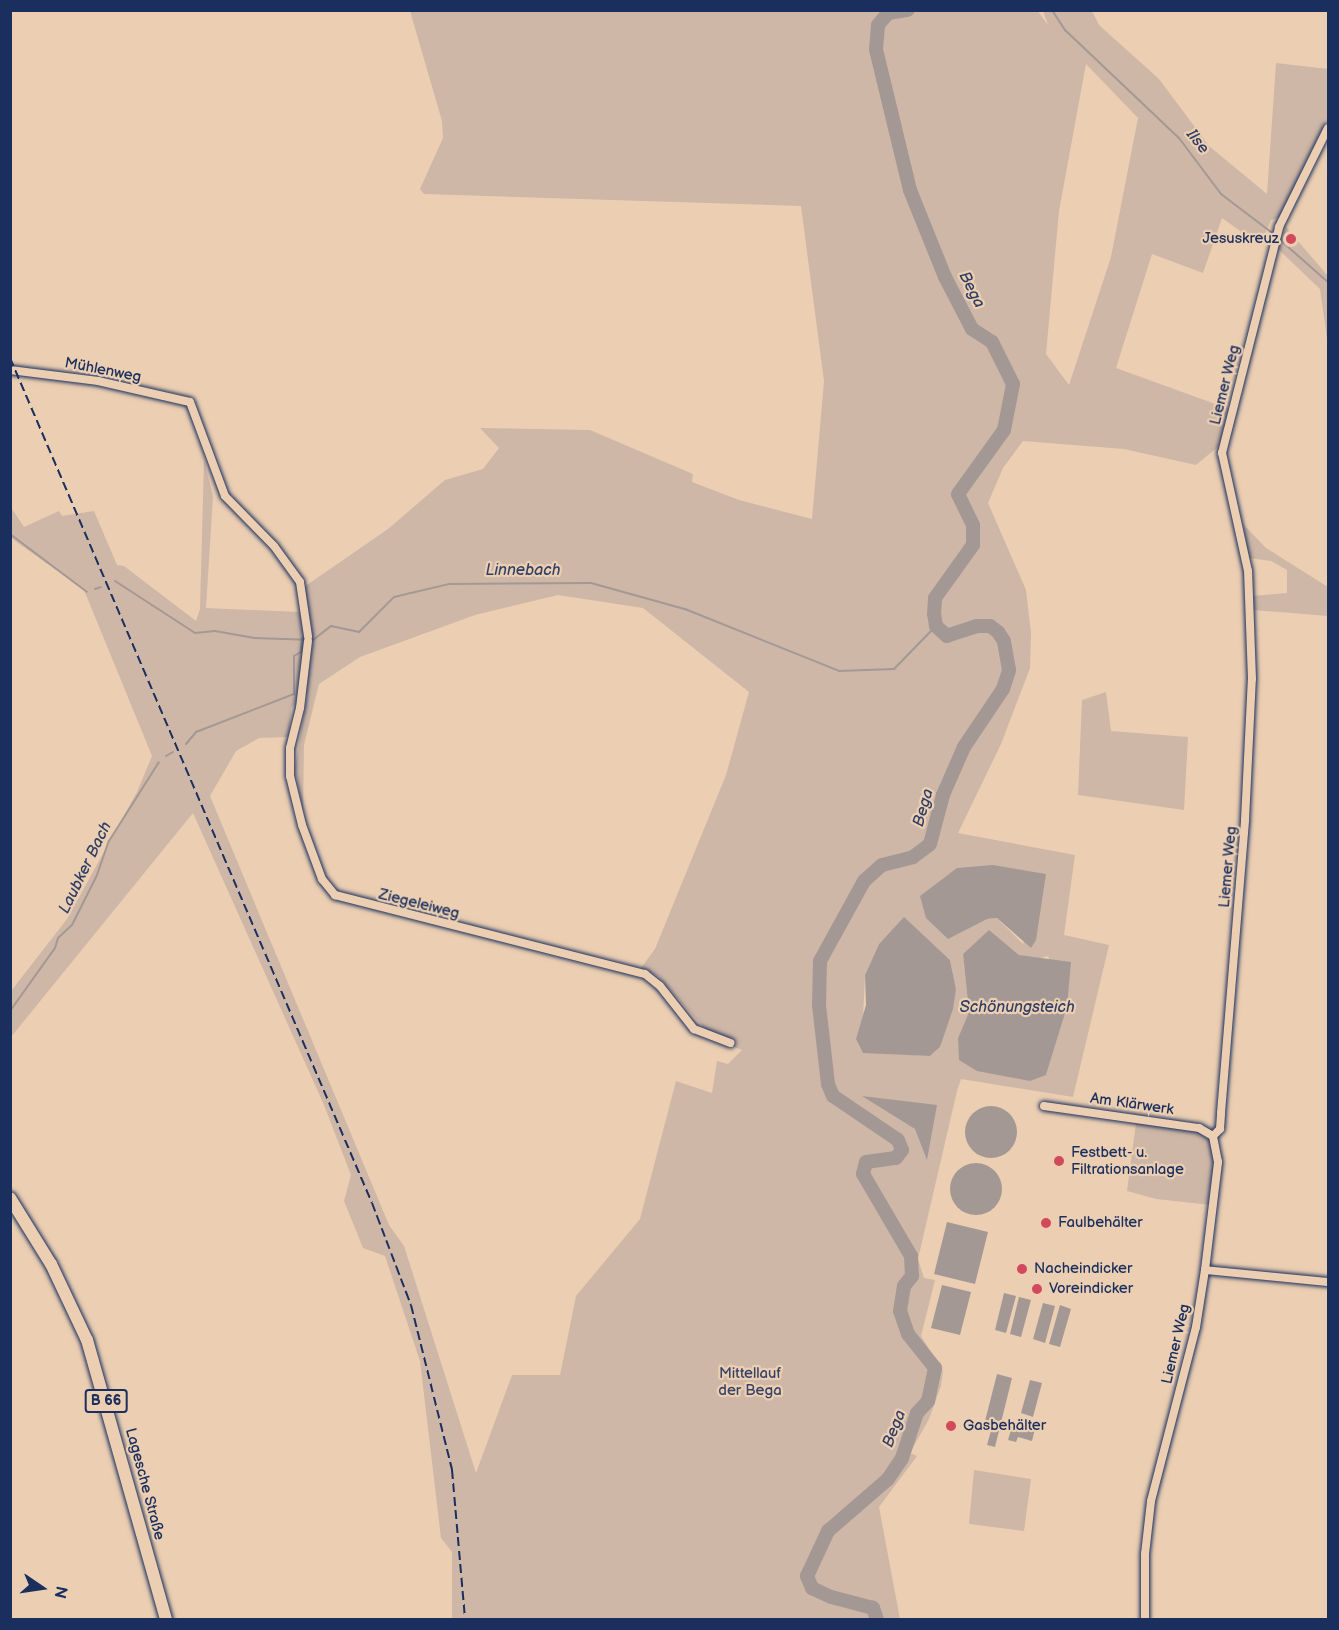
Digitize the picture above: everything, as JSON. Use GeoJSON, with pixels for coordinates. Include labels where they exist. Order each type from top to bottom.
{"type":"FeatureCollection","features":[{"type":"Feature","properties":{"kind":"main road","name":"Lagesche Straße"},"geometry":{"type":"LineString","coordinates":[[10,1198],[51,1264],[87,1340],[166,1620]]}},
{"type":"Feature","properties":{"kind":"street","name":"Liemer Weg"},"geometry":{"type":"LineString","coordinates":[[1145,1620],[1145,1554],[1151,1501],[1196,1327],[1205,1270],[1218,1162],[1213,1136],[1220,1128],[1245,819],[1252,668],[1245,549],[1221,458],[1279,227],[1329,128]]}},
{"type":"Feature","properties":{"kind":"street","name":"Mühlenweg"},"geometry":{"type":"LineString","coordinates":[[10,370],[98,381],[190,402]]}},
{"type":"Feature","properties":{"kind":"street","name":"Ziegeleiweg"},"geometry":{"type":"LineString","coordinates":[[190,402],[225,496],[274,546],[300,582],[308,639],[300,708],[290,748],[290,776],[302,825],[322,879],[335,895],[645,974],[660,986],[694,1029],[730,1043]]}},
{"type":"Feature","properties":{"kind":"street","name":"Am Klärwerk"},"geometry":{"type":"LineString","coordinates":[[1044,1106],[1199,1128],[1213,1136]]}},
{"type":"Feature","properties":{"kind":"street"},"geometry":{"type":"LineString","coordinates":[[1205,1270],[1329,1282]]}},
{"type":"Feature","properties":{"kind":"green space","name":"Mittellauf der Bega"},"geometry":{"type":"Polygon","coordinates":[[[1037,10],[1048,25],[1043,11],[1092,11],[1099,25],[1159,79],[1209,146],[1267,194],[1276,63],[1328,69],[1328,120],[1283,216],[1271,220],[1260,245],[1222,218],[1203,273],[1152,254],[1116,368],[1229,409],[1219,446],[1196,465],[1124,449],[1023,441],[1003,468],[988,503],[1026,590],[1031,633],[1030,668],[1001,744],[958,833],[1075,855],[1064,935],[1109,945],[1073,1097],[961,1079],[957,1091],[918,1259],[924,1278],[935,1280],[921,1336],[943,1371],[941,1386],[929,1419],[910,1453],[917,1456],[879,1507],[900,1619],[452,1619],[452,1552],[441,1538],[420,1361],[385,1256],[363,1248],[344,1201],[351,1175],[324,1105],[193,813],[11,1037],[11,991],[67,919],[137,792],[152,756],[84,590],[11,538],[10,506],[24,527],[59,511],[62,516],[94,511],[117,565],[124,566],[196,621],[200,609],[204,460],[213,496],[206,608],[300,612],[304,634],[312,633],[304,587],[388,529],[445,480],[483,469],[499,448],[480,428],[590,430],[693,474],[692,482],[739,500],[812,519],[824,381],[801,206],[424,194],[420,189],[443,138],[442,121],[410,11],[1037,10]],[[1086,64],[1059,211],[1046,354],[1069,385],[1111,257],[1138,118],[1086,64]],[[558,595],[475,615],[360,657],[319,684],[304,745],[303,812],[295,769],[307,694],[291,708],[289,737],[259,738],[236,751],[210,796],[389,1225],[404,1246],[476,1473],[512,1375],[560,1375],[576,1296],[640,1219],[676,1081],[712,1093],[717,1061],[728,1064],[742,1050],[722,1042],[723,1036],[707,1031],[658,976],[641,968],[655,949],[726,775],[749,692],[643,608],[558,595]],[[1045,875],[987,919],[997,918],[1023,944],[1045,875]],[[904,918],[879,944],[865,975],[863,1019],[895,1054],[930,1056],[940,1047],[956,989],[950,960],[904,918]],[[989,931],[963,954],[969,1012],[958,1038],[1046,1075],[1067,1007],[1048,956],[1034,960],[1019,955],[989,931]],[[936,1105],[915,1129],[925,1145],[936,1105]]]}},
{"type":"Feature","properties":{"kind":"green space"},"geometry":{"type":"Polygon","coordinates":[[[1286,227],[1328,276],[1328,346],[1320,289],[1278,249],[1286,227]]]}},
{"type":"Feature","properties":{"kind":"green space"},"geometry":{"type":"Polygon","coordinates":[[[1243,524],[1266,548],[1328,587],[1328,616],[1253,610],[1252,596],[1287,593],[1287,570],[1271,561],[1249,558],[1243,524]]]}},
{"type":"Feature","properties":{"kind":"green space"},"geometry":{"type":"Polygon","coordinates":[[[1106,692],[1111,731],[1188,737],[1184,810],[1078,795],[1082,700],[1106,692]]]}},
{"type":"Feature","properties":{"kind":"green space"},"geometry":{"type":"Polygon","coordinates":[[[1136,1123],[1196,1130],[1208,1139],[1214,1149],[1211,1205],[1156,1199],[1127,1191],[1136,1123]]]}},
{"type":"Feature","properties":{"kind":"green space"},"geometry":{"type":"Polygon","coordinates":[[[974,1470],[1031,1479],[1024,1531],[969,1524],[974,1470]]]}},
{"type":"Feature","properties":{"kind":"water"},"geometry":{"type":"Polygon","coordinates":[[[993,865],[1046,874],[1036,940],[1031,948],[997,918],[987,919],[948,939],[926,918],[920,896],[957,868],[993,865]]]}},
{"type":"Feature","properties":{"kind":"water","name":"Schönungsteich"},"geometry":{"type":"Polygon","coordinates":[[[904,917],[950,960],[956,989],[953,1009],[940,1047],[930,1056],[863,1053],[856,1039],[866,1005],[865,975],[879,944],[904,917]]]}},
{"type":"Feature","properties":{"kind":"water","name":"Schönungsteich"},"geometry":{"type":"Polygon","coordinates":[[[989,930],[1019,955],[1071,962],[1067,1007],[1046,1075],[1030,1081],[977,1071],[959,1060],[958,1038],[969,1012],[963,954],[989,930]]]}},
{"type":"Feature","properties":{"kind":"water"},"geometry":{"type":"Polygon","coordinates":[[[862,1096],[937,1105],[927,1160],[915,1129],[862,1096]]]}},
{"type":"Feature","properties":{"kind":"water"},"geometry":{"type":"Polygon","coordinates":[[[991,1106],[1005,1110],[1013,1118],[1017,1132],[1013,1146],[1005,1154],[991,1158],[977,1154],[969,1146],[965,1132],[969,1118],[977,1110],[991,1106]]]}},
{"type":"Feature","properties":{"kind":"water"},"geometry":{"type":"Polygon","coordinates":[[[976,1163],[990,1167],[998,1175],[1002,1189],[998,1203],[990,1211],[976,1215],[962,1211],[954,1203],[950,1189],[954,1175],[962,1167],[976,1163]]]}},
{"type":"Feature","properties":{"kind":"water"},"geometry":{"type":"Polygon","coordinates":[[[947,1222],[988,1232],[975,1284],[934,1274],[947,1222]]]}},
{"type":"Feature","properties":{"kind":"water"},"geometry":{"type":"Polygon","coordinates":[[[942,1285],[971,1292],[960,1335],[931,1328],[942,1285]]]}},
{"type":"Feature","properties":{"kind":"water"},"geometry":{"type":"Polygon","coordinates":[[[1004,1293],[1016,1296],[1006,1333],[995,1330],[1004,1293]]]}},
{"type":"Feature","properties":{"kind":"water"},"geometry":{"type":"Polygon","coordinates":[[[1019,1297],[1031,1300],[1021,1337],[1010,1334],[1019,1297]]]}},
{"type":"Feature","properties":{"kind":"water"},"geometry":{"type":"Polygon","coordinates":[[[1043,1303],[1055,1306],[1045,1343],[1033,1339],[1043,1303]]]}},
{"type":"Feature","properties":{"kind":"water"},"geometry":{"type":"Polygon","coordinates":[[[1060,1305],[1071,1309],[1060,1347],[1049,1344],[1060,1305]]]}},
{"type":"Feature","properties":{"kind":"water"},"geometry":{"type":"Polygon","coordinates":[[[997,1374],[1012,1378],[995,1447],[987,1445],[992,1427],[984,1425],[997,1374]]]}},
{"type":"Feature","properties":{"kind":"water"},"geometry":{"type":"Polygon","coordinates":[[[1030,1380],[1042,1383],[1033,1417],[1021,1413],[1030,1380]]]}},
{"type":"Feature","properties":{"kind":"water"},"geometry":{"type":"Polygon","coordinates":[[[1013,1423],[1035,1429],[1032,1441],[1018,1437],[1016,1442],[1008,1440],[1013,1423]]]}},
{"type":"Feature","properties":{"kind":"waterway","name":"Bega"},"geometry":{"type":"LineString","coordinates":[[877,1620],[873,1608],[831,1597],[812,1588],[807,1576],[828,1531],[888,1479],[902,1458],[917,1413],[928,1401],[935,1368],[908,1334],[900,1311],[904,1286],[912,1276],[911,1256],[863,1174],[866,1162],[896,1158],[902,1150],[898,1140],[833,1096],[828,1084],[819,1005],[820,961],[864,881],[882,865],[913,857],[930,844],[943,795],[964,747],[1003,689],[1009,670],[1004,641],[990,626],[977,626],[947,636],[936,626],[934,614],[935,598],[973,545],[973,525],[958,494],[1004,430],[1013,384],[992,342],[972,329],[945,277],[910,190],[876,49],[878,25],[888,13],[908,10]]}},
{"type":"Feature","properties":{"kind":"waterway","name":"Ilse"},"geometry":{"type":"LineString","coordinates":[[1052,10],[1065,30],[1179,138],[1221,194],[1275,235]]}},
{"type":"Feature","properties":{"kind":"waterway","name":"Ilse"},"geometry":{"type":"LineString","coordinates":[[1279,239],[1328,282]]}},
{"type":"Feature","properties":{"kind":"waterway","name":"Linnebach"},"geometry":{"type":"LineString","coordinates":[[10,534],[87,592]]}},
{"type":"Feature","properties":{"kind":"waterway","name":"Linnebach"},"geometry":{"type":"LineString","coordinates":[[115,581],[195,633],[215,631],[254,638],[313,640],[331,626],[359,632],[394,597],[449,584],[591,583],[685,609],[839,671],[894,669],[936,626]]}},
{"type":"Feature","properties":{"kind":"waterway","name":"Linnebach"},"geometry":{"type":"LineString","coordinates":[[95,589],[101,587]]}},
{"type":"Feature","properties":{"kind":"waterway","name":"Laubker Bach"},"geometry":{"type":"LineString","coordinates":[[186,744],[196,732],[294,694],[294,656],[301,652],[302,638]]}},
{"type":"Feature","properties":{"kind":"waterway","name":"Laubker Bach"},"geometry":{"type":"LineString","coordinates":[[166,756],[173,752]]}},
{"type":"Feature","properties":{"kind":"waterway","name":"Laubker Bach"},"geometry":{"type":"LineString","coordinates":[[10,1011],[55,948],[58,938],[72,925],[97,875],[109,841],[159,762]]}},
{"type":"Feature","properties":{"kind":"railway"},"geometry":{"type":"LineString","coordinates":[[10,358],[372,1203],[411,1305],[452,1470],[465,1620]]}},
{"type":"Feature","properties":{"kind":"place","name":"Jesuskreuz"},"geometry":{"type":"Point","coordinates":[1291,239]}},
{"type":"Feature","properties":{"kind":"place","name":"Festbett- u. Filtrationsanlage"},"geometry":{"type":"Point","coordinates":[1059,1161]}},
{"type":"Feature","properties":{"kind":"place","name":"Faulbehälter"},"geometry":{"type":"Point","coordinates":[1046,1223]}},
{"type":"Feature","properties":{"kind":"place","name":"Nacheindicker"},"geometry":{"type":"Point","coordinates":[1022,1269]}},
{"type":"Feature","properties":{"kind":"place","name":"Voreindicker"},"geometry":{"type":"Point","coordinates":[1037,1289]}},
{"type":"Feature","properties":{"kind":"place","name":"Gasbehälter"},"geometry":{"type":"Point","coordinates":[951,1426]}}]}
